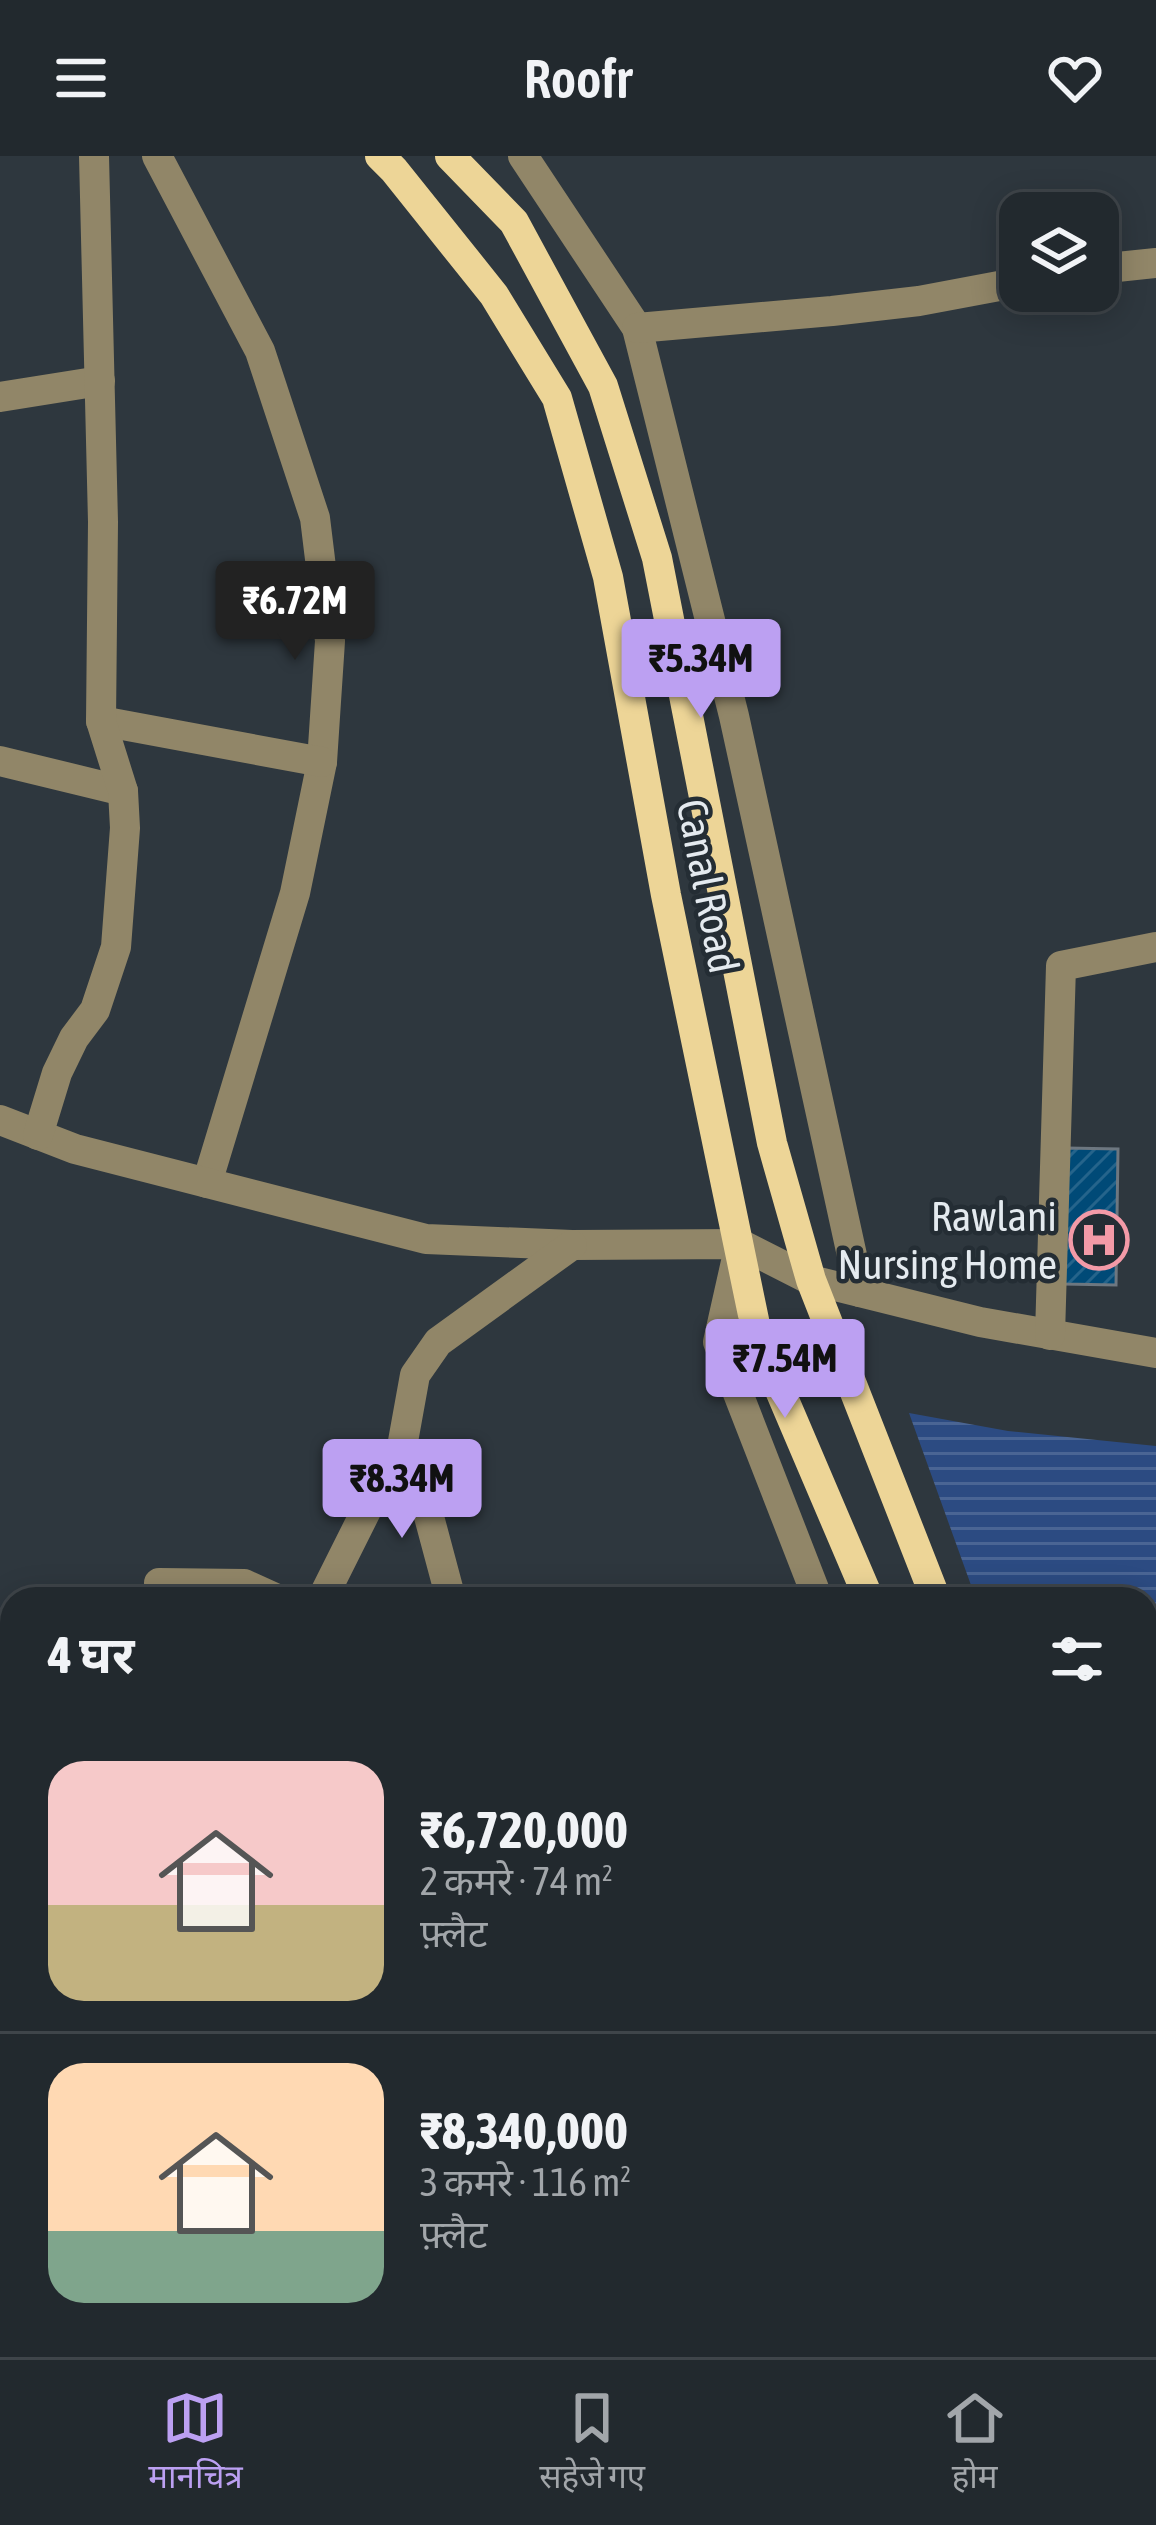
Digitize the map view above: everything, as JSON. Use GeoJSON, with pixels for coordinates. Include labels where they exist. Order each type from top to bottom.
{"type":"FeatureCollection","features":[{"type":"Feature","properties":{"kind":"main road","name":"Canal Road"},"geometry":{"type":"LineString","coordinates":[[380,156],[494,295],[557,398],[608,577],[666,895],[758,1339],[864,1587]]}},
{"type":"Feature","properties":{"kind":"main road","name":"Canal Road"},"geometry":{"type":"LineString","coordinates":[[450,156],[514,223],[603,386],[657,558],[772,1143],[811,1280],[931,1587]]}},
{"type":"Feature","properties":{"kind":"street"},"geometry":{"type":"LineString","coordinates":[[38,1135],[57,1073],[94,1010],[116,947],[125,828],[123,790],[100,721],[104,522],[94,156]]}},
{"type":"Feature","properties":{"kind":"street"},"geometry":{"type":"LineString","coordinates":[[157,156],[260,351],[315,518],[330,641],[322,762],[295,892],[207,1183]]}},
{"type":"Feature","properties":{"kind":"street"},"geometry":{"type":"LineString","coordinates":[[523,156],[637,328],[734,716],[860,1292]]}},
{"type":"Feature","properties":{"kind":"street"},"geometry":{"type":"LineString","coordinates":[[1119,267],[1156,263]]}},
{"type":"Feature","properties":{"kind":"street"},"geometry":{"type":"LineString","coordinates":[[637,328],[919,301],[999,285]]}},
{"type":"Feature","properties":{"kind":"street"},"geometry":{"type":"LineString","coordinates":[[0,397],[100,381]]}},
{"type":"Feature","properties":{"kind":"street"},"geometry":{"type":"LineString","coordinates":[[100,721],[322,762]]}},
{"type":"Feature","properties":{"kind":"street"},"geometry":{"type":"LineString","coordinates":[[0,761],[123,790]]}},
{"type":"Feature","properties":{"kind":"street"},"geometry":{"type":"LineString","coordinates":[[1050,1335],[1061,966],[1156,946]]}},
{"type":"Feature","properties":{"kind":"street"},"geometry":{"type":"LineString","coordinates":[[0,1120],[75,1149],[426,1239],[572,1245],[740,1244],[811,1280],[980,1322],[1156,1353]]}},
{"type":"Feature","properties":{"kind":"street"},"geometry":{"type":"LineString","coordinates":[[740,1244],[718,1342],[813,1587]]}},
{"type":"Feature","properties":{"kind":"street"},"geometry":{"type":"LineString","coordinates":[[328,1587],[381,1480],[400,1458],[415,1376],[438,1342],[572,1245]]}},
{"type":"Feature","properties":{"kind":"street"},"geometry":{"type":"LineString","coordinates":[[400,1458],[420,1483],[448,1587]]}},
{"type":"Feature","properties":{"kind":"street"},"geometry":{"type":"LineString","coordinates":[[159,1583],[251,1587]]}},
{"type":"Feature","properties":{"kind":"water"},"geometry":{"type":"Polygon","coordinates":[[[909,1413],[1008,1431],[1156,1446],[1156,1587],[972,1587],[909,1413]]]}},
{"type":"Feature","properties":{"kind":"building"},"geometry":{"type":"Polygon","coordinates":[[[1066,1148],[1118,1149],[1116,1285],[1064,1284],[1066,1148]]]}},
{"type":"Feature","properties":{"kind":"place","name":"Rawlani Nursing Home"},"geometry":{"type":"Point","coordinates":[1099,1240]}}]}
